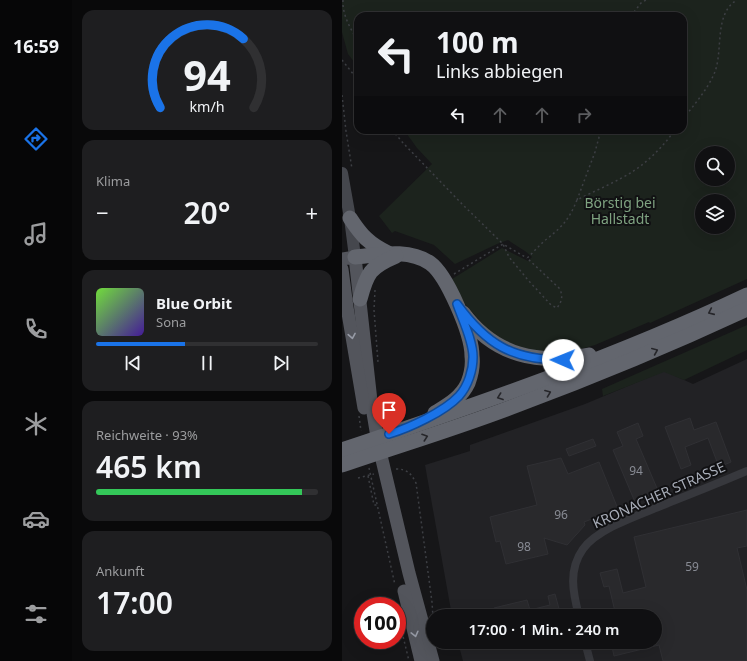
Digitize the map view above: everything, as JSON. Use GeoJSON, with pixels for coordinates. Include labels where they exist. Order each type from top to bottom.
{"type":"FeatureCollection","features":[{"type":"Feature","properties":{"kind":"highway"},"geometry":{"type":"LineString","coordinates":[[350,218],[363,237],[375,247],[394,254]]}},
{"type":"Feature","properties":{"kind":"highway"},"geometry":{"type":"LineString","coordinates":[[360,299],[368,275],[379,263],[394,254]]}},
{"type":"Feature","properties":{"kind":"highway"},"geometry":{"type":"LineString","coordinates":[[348,258],[394,254],[412,255],[430,262],[442,276],[457,304],[468,319],[483,335],[497,344],[520,355],[540,359],[563,360],[628,347]]}},
{"type":"Feature","properties":{"kind":"highway"},"geometry":{"type":"LineString","coordinates":[[342,450],[500,397],[628,347],[747,295]]}},
{"type":"Feature","properties":{"kind":"highway"},"geometry":{"type":"LineString","coordinates":[[402,430],[434,414],[449,404],[459,396],[468,382],[472,361],[472,348],[457,304]]}},
{"type":"Feature","properties":{"kind":"highway"},"geometry":{"type":"LineString","coordinates":[[342,465],[524,403],[619,366],[683,339],[747,309]]}},
{"type":"Feature","properties":{"kind":"highway"},"geometry":{"type":"LineString","coordinates":[[342,474],[366,464],[388,449]]}},
{"type":"Feature","properties":{"kind":"main road"},"geometry":{"type":"LineString","coordinates":[[347,171],[350,218],[348,258],[360,299],[367,402]]}},
{"type":"Feature","properties":{"kind":"main road"},"geometry":{"type":"LineString","coordinates":[[342,269],[344,303],[378,443],[381,498],[421,661]]}},
{"type":"Feature","properties":{"kind":"main road"},"geometry":{"type":"LineString","coordinates":[[381,498],[408,573],[432,661]]}},
{"type":"Feature","properties":{"kind":"street","name":"KRONACHER STRASSE"},"geometry":{"type":"LineString","coordinates":[[576,609],[573,595],[572,578],[576,563],[583,549],[594,537],[629,520],[747,471]]}},
{"type":"Feature","properties":{"kind":"street"},"geometry":{"type":"LineString","coordinates":[[587,649],[590,661]]}},
{"type":"Feature","properties":{"kind":"path"},"geometry":{"type":"LineString","coordinates":[[344,0],[343,5],[346,20],[354,35]]}},
{"type":"Feature","properties":{"kind":"path"},"geometry":{"type":"LineString","coordinates":[[634,12],[642,2],[646,0]]}},
{"type":"Feature","properties":{"kind":"path"},"geometry":{"type":"LineString","coordinates":[[687,114],[710,84],[715,71],[725,12],[731,4],[737,0]]}},
{"type":"Feature","properties":{"kind":"path"},"geometry":{"type":"LineString","coordinates":[[342,60],[354,75]]}},
{"type":"Feature","properties":{"kind":"path"},"geometry":{"type":"LineString","coordinates":[[342,95],[346,131],[347,171]]}},
{"type":"Feature","properties":{"kind":"path"},"geometry":{"type":"LineString","coordinates":[[396,134],[503,244],[528,258],[560,289],[562,299],[557,308],[551,305],[528,280],[509,257],[503,244]]}},
{"type":"Feature","properties":{"kind":"path"},"geometry":{"type":"LineString","coordinates":[[528,258],[547,238],[558,231],[572,212],[595,152],[600,134]]}},
{"type":"Feature","properties":{"kind":"path"},"geometry":{"type":"LineString","coordinates":[[576,200],[634,171],[650,159],[672,134]]}},
{"type":"Feature","properties":{"kind":"path"},"geometry":{"type":"LineString","coordinates":[[456,273],[503,244]]}},
{"type":"Feature","properties":{"kind":"path"},"geometry":{"type":"LineString","coordinates":[[396,469],[403,469],[412,474],[416,483],[432,609]]}},
{"type":"Feature","properties":{"kind":"path"},"geometry":{"type":"LineString","coordinates":[[358,478],[375,474]]}},
{"type":"Feature","properties":{"kind":"path"},"geometry":{"type":"LineString","coordinates":[[368,476],[374,505],[381,498]]}},
{"type":"Feature","properties":{"kind":"path"},"geometry":{"type":"LineString","coordinates":[[381,498],[396,589]]}},
{"type":"Feature","properties":{"kind":"path"},"geometry":{"type":"LineString","coordinates":[[406,646],[409,661]]}},
{"type":"Feature","properties":{"kind":"shaded area"},"geometry":{"type":"Polygon","coordinates":[[[747,359],[747,661],[463,661],[460,649],[662,649],[662,609],[451,609],[425,465],[470,451],[470,445],[585,404],[664,371],[693,384],[747,359]]]}},
{"type":"Feature","properties":{"kind":"green space","name":"Börstig bei Hallstadt"},"geometry":{"type":"Polygon","coordinates":[[[342,0],[747,0],[747,279],[650,323],[649,322],[595,345],[573,351],[555,353],[534,351],[508,343],[490,332],[465,304],[452,279],[502,248],[528,261],[532,257],[508,240],[455,264],[434,245],[395,231],[392,233],[379,216],[432,164],[417,148],[407,134],[687,134],[687,12],[354,12],[354,62],[348,54],[342,32],[342,0]]]}},
{"type":"Feature","properties":{"kind":"green space"},"geometry":{"type":"Polygon","coordinates":[[[747,325],[747,350],[684,380],[664,372],[603,396],[602,389],[747,325]]]}},
{"type":"Feature","properties":{"kind":"building"},"geometry":{"type":"Polygon","coordinates":[[[690,418],[694,430],[716,422],[731,462],[719,467],[708,438],[685,447],[691,465],[681,469],[665,427],[690,418]]]}},
{"type":"Feature","properties":{"kind":"building"},"geometry":{"type":"Polygon","coordinates":[[[638,423],[643,436],[636,439],[659,493],[635,502],[613,450],[623,446],[617,432],[638,423]]]}},
{"type":"Feature","properties":{"kind":"building"},"geometry":{"type":"Polygon","coordinates":[[[593,439],[596,446],[569,456],[566,449],[593,439]]]}},
{"type":"Feature","properties":{"kind":"building"},"geometry":{"type":"Polygon","coordinates":[[[561,458],[568,474],[599,462],[618,509],[584,522],[585,525],[567,545],[544,538],[548,554],[506,564],[500,541],[496,542],[490,517],[537,505],[527,466],[561,458]]]}},
{"type":"Feature","properties":{"kind":"building"},"geometry":{"type":"Polygon","coordinates":[[[747,510],[747,546],[737,548],[747,590],[747,661],[663,661],[660,649],[662,649],[662,609],[614,609],[609,586],[604,587],[600,573],[617,569],[623,593],[646,587],[634,537],[747,510]]]}},
{"type":"Feature","properties":{"kind":"building"},"geometry":{"type":"Polygon","coordinates":[[[555,594],[559,609],[534,609],[550,605],[548,596],[555,594]]]}},
{"type":"Feature","properties":{"kind":"building"},"geometry":{"type":"Polygon","coordinates":[[[527,600],[530,609],[494,609],[494,608],[527,600]]]}},
{"type":"Feature","properties":{"kind":"building"},"geometry":{"type":"Polygon","coordinates":[[[612,649],[643,649],[614,656],[612,649]]]}},
{"type":"Feature","properties":{"kind":"route"},"geometry":{"type":"LineString","coordinates":[[389,434],[402,430],[434,414],[459,396],[464,390],[468,382],[473,356],[472,348],[457,304],[479,332],[509,351],[540,359],[563,360]]}}]}
